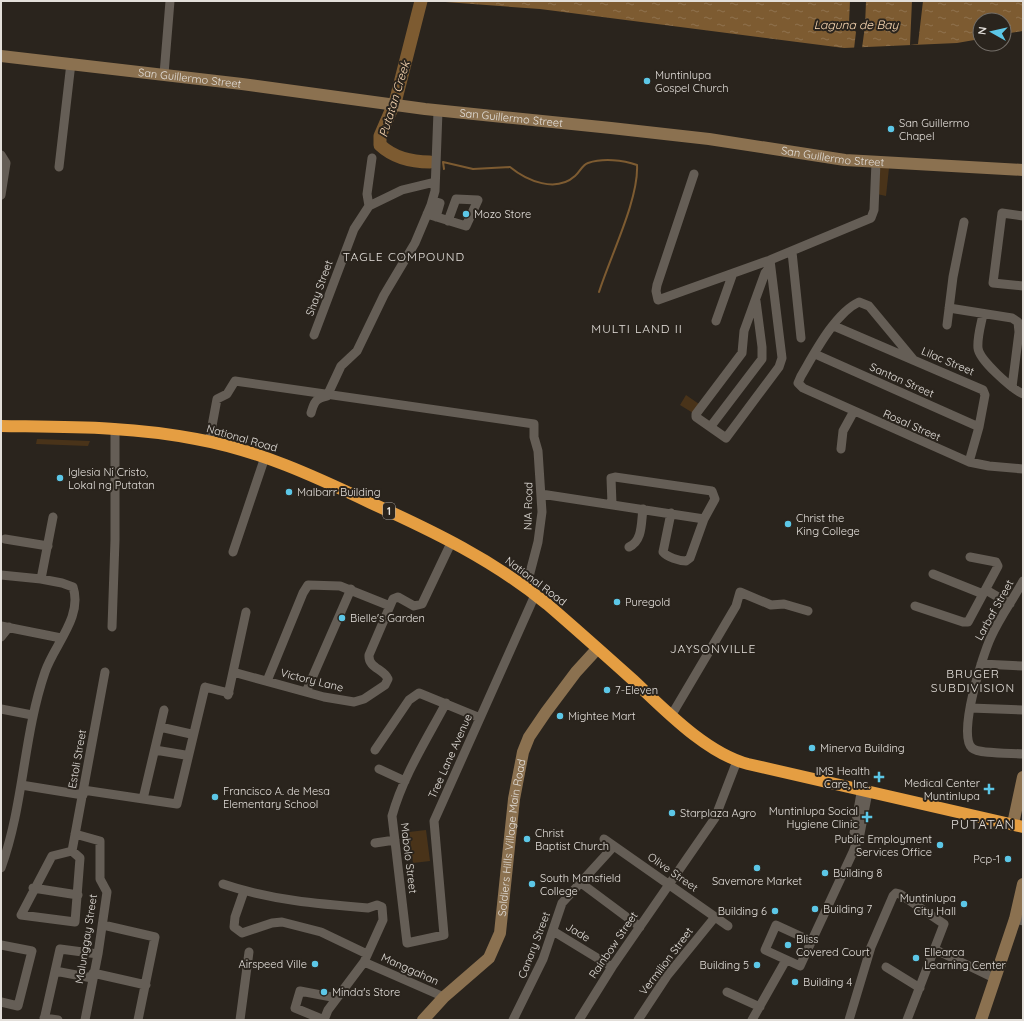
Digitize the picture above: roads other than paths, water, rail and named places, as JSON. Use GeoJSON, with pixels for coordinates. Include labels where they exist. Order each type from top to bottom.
{"type":"FeatureCollection","features":[{"type":"Feature","properties":{"kind":"highway","name":"National Road"},"geometry":{"type":"LineString","coordinates":[[1,426],[115,428],[161,433],[209,442],[266,457],[307,473],[452,541],[504,572],[531,592],[671,716],[712,747],[737,761],[1018,826]]}},
{"type":"Feature","properties":{"kind":"main road","name":"San Guillermo Street"},"geometry":{"type":"LineString","coordinates":[[1,56],[164,74],[438,111],[709,139],[845,160],[1023,170]]}},
{"type":"Feature","properties":{"kind":"main road","name":"Soldiers Hills Village Main Road"},"geometry":{"type":"LineString","coordinates":[[423,1020],[444,997],[489,958],[497,942],[501,921],[519,769],[523,752],[529,737],[576,672],[597,649]]}},
{"type":"Feature","properties":{"kind":"main road"},"geometry":{"type":"LineString","coordinates":[[1018,826],[1023,777]]}},
{"type":"Feature","properties":{"kind":"main road"},"geometry":{"type":"LineString","coordinates":[[981,1020],[994,978],[1019,920],[1023,884]]}},
{"type":"Feature","properties":{"kind":"street"},"geometry":{"type":"LineString","coordinates":[[164,74],[170,1]]}},
{"type":"Feature","properties":{"kind":"street"},"geometry":{"type":"LineString","coordinates":[[59,167],[71,64]]}},
{"type":"Feature","properties":{"kind":"street"},"geometry":{"type":"LineString","coordinates":[[311,413],[316,399],[327,396],[341,366],[357,351],[384,295],[431,216],[435,182],[438,111]]}},
{"type":"Feature","properties":{"kind":"street"},"geometry":{"type":"LineString","coordinates":[[1,194],[6,168],[3,157]]}},
{"type":"Feature","properties":{"kind":"street"},"geometry":{"type":"LineString","coordinates":[[372,158],[367,194],[369,206],[402,190],[435,182]]}},
{"type":"Feature","properties":{"kind":"street"},"geometry":{"type":"LineString","coordinates":[[694,174],[657,285],[656,291],[658,300],[733,273],[770,264],[792,252],[871,218],[874,210],[876,162]]}},
{"type":"Feature","properties":{"kind":"street","name":"Shay Street"},"geometry":{"type":"LineString","coordinates":[[314,335],[354,229],[369,206]]}},
{"type":"Feature","properties":{"kind":"street"},"geometry":{"type":"LineString","coordinates":[[1023,216],[1002,213],[993,283],[1023,286]]}},
{"type":"Feature","properties":{"kind":"street"},"geometry":{"type":"LineString","coordinates":[[431,216],[448,221]]}},
{"type":"Feature","properties":{"kind":"street"},"geometry":{"type":"LineString","coordinates":[[947,325],[953,276],[964,222]]}},
{"type":"Feature","properties":{"kind":"street"},"geometry":{"type":"LineString","coordinates":[[792,252],[801,338]]}},
{"type":"Feature","properties":{"kind":"street"},"geometry":{"type":"LineString","coordinates":[[770,264],[782,348],[781,363],[728,437],[724,437],[696,416],[696,414],[742,353],[744,332],[770,264]]}},
{"type":"Feature","properties":{"kind":"street"},"geometry":{"type":"LineString","coordinates":[[716,321],[733,273]]}},
{"type":"Feature","properties":{"kind":"street"},"geometry":{"type":"LineString","coordinates":[[711,426],[762,356],[756,300]]}},
{"type":"Feature","properties":{"kind":"street"},"geometry":{"type":"LineString","coordinates":[[814,354],[834,326],[853,305],[859,302],[869,306],[913,359]]}},
{"type":"Feature","properties":{"kind":"street"},"geometry":{"type":"LineString","coordinates":[[949,308],[1012,318],[1018,322],[1019,326],[1012,387]]}},
{"type":"Feature","properties":{"kind":"street"},"geometry":{"type":"LineString","coordinates":[[983,314],[978,347],[980,355],[1012,387],[1023,394]]}},
{"type":"Feature","properties":{"kind":"street","name":"Lilac Street"},"geometry":{"type":"LineString","coordinates":[[834,326],[983,390],[985,394],[979,428],[969,462]]}},
{"type":"Feature","properties":{"kind":"street","name":"Rosal Street"},"geometry":{"type":"LineString","coordinates":[[814,354],[798,383],[803,388],[969,462],[989,466],[1023,469]]}},
{"type":"Feature","properties":{"kind":"street","name":"Santan Street"},"geometry":{"type":"LineString","coordinates":[[814,354],[979,428]]}},
{"type":"Feature","properties":{"kind":"street"},"geometry":{"type":"LineString","coordinates":[[209,442],[217,399],[227,394],[235,381],[327,396]]}},
{"type":"Feature","properties":{"kind":"street","name":"NIA Road"},"geometry":{"type":"LineString","coordinates":[[327,396],[534,424],[534,437],[538,451],[541,494],[541,528],[531,592]]}},
{"type":"Feature","properties":{"kind":"street"},"geometry":{"type":"LineString","coordinates":[[840,449],[843,431],[854,411]]}},
{"type":"Feature","properties":{"kind":"street"},"geometry":{"type":"LineString","coordinates":[[112,627],[116,540],[115,428]]}},
{"type":"Feature","properties":{"kind":"street"},"geometry":{"type":"LineString","coordinates":[[233,552],[266,457]]}},
{"type":"Feature","properties":{"kind":"street"},"geometry":{"type":"LineString","coordinates":[[612,504],[610,482],[611,478],[615,477],[712,491],[714,499],[704,519],[690,558],[686,561],[681,561],[663,552],[672,513]]}},
{"type":"Feature","properties":{"kind":"street"},"geometry":{"type":"LineString","coordinates":[[541,494],[704,519]]}},
{"type":"Feature","properties":{"kind":"street"},"geometry":{"type":"LineString","coordinates":[[629,548],[638,540],[643,509]]}},
{"type":"Feature","properties":{"kind":"street"},"geometry":{"type":"LineString","coordinates":[[41,579],[53,517]]}},
{"type":"Feature","properties":{"kind":"street"},"geometry":{"type":"LineString","coordinates":[[5,539],[48,546]]}},
{"type":"Feature","properties":{"kind":"street"},"geometry":{"type":"LineString","coordinates":[[267,681],[305,588],[313,585],[328,585],[351,589],[390,606],[396,597],[414,606],[422,604],[452,541]]}},
{"type":"Feature","properties":{"kind":"street"},"geometry":{"type":"LineString","coordinates":[[915,606],[967,623],[997,568],[997,563],[970,557]]}},
{"type":"Feature","properties":{"kind":"street"},"geometry":{"type":"LineString","coordinates":[[932,574],[984,592],[1010,604]]}},
{"type":"Feature","properties":{"kind":"street"},"geometry":{"type":"LineString","coordinates":[[1,575],[41,579],[62,583],[73,587],[76,596],[71,621],[45,670],[32,714],[10,845],[1,868]]}},
{"type":"Feature","properties":{"kind":"street","name":"Larbaf Street"},"geometry":{"type":"LineString","coordinates":[[1023,581],[990,638],[981,664],[970,708],[966,734],[968,743],[976,751],[1023,754]]}},
{"type":"Feature","properties":{"kind":"street"},"geometry":{"type":"LineString","coordinates":[[306,692],[351,589]]}},
{"type":"Feature","properties":{"kind":"street","name":"Tree Lane Avenue"},"geometry":{"type":"LineString","coordinates":[[444,935],[434,821],[480,718],[531,592]]}},
{"type":"Feature","properties":{"kind":"street"},"geometry":{"type":"LineString","coordinates":[[671,716],[736,606],[740,592],[771,605],[784,604],[808,611]]}},
{"type":"Feature","properties":{"kind":"street","name":"Victory Lane"},"geometry":{"type":"LineString","coordinates":[[233,672],[306,692],[354,702],[364,699],[385,685],[388,679],[387,676],[371,664],[369,655],[390,606]]}},
{"type":"Feature","properties":{"kind":"street"},"geometry":{"type":"LineString","coordinates":[[21,785],[144,799],[174,804],[178,802],[205,687],[228,694],[246,612]]}},
{"type":"Feature","properties":{"kind":"street"},"geometry":{"type":"LineString","coordinates":[[1,637],[5,627],[61,638]]}},
{"type":"Feature","properties":{"kind":"street"},"geometry":{"type":"LineString","coordinates":[[981,664],[1023,666]]}},
{"type":"Feature","properties":{"kind":"street","name":"Estoli Street"},"geometry":{"type":"LineString","coordinates":[[72,851],[105,672]]}},
{"type":"Feature","properties":{"kind":"street"},"geometry":{"type":"LineString","coordinates":[[375,750],[412,697],[423,693],[480,718]]}},
{"type":"Feature","properties":{"kind":"street","name":"Mabolo Street"},"geometry":{"type":"LineString","coordinates":[[444,935],[407,943],[392,816],[405,782],[446,703]]}},
{"type":"Feature","properties":{"kind":"street"},"geometry":{"type":"LineString","coordinates":[[970,708],[1023,710]]}},
{"type":"Feature","properties":{"kind":"street"},"geometry":{"type":"LineString","coordinates":[[1,709],[32,714]]}},
{"type":"Feature","properties":{"kind":"street"},"geometry":{"type":"LineString","coordinates":[[144,799],[164,710]]}},
{"type":"Feature","properties":{"kind":"street"},"geometry":{"type":"LineString","coordinates":[[160,727],[191,734]]}},
{"type":"Feature","properties":{"kind":"street"},"geometry":{"type":"LineString","coordinates":[[155,750],[185,755]]}},
{"type":"Feature","properties":{"kind":"street","name":"Rainbow Street"},"geometry":{"type":"LineString","coordinates":[[578,1020],[612,967],[716,818],[737,761]]}},
{"type":"Feature","properties":{"kind":"street"},"geometry":{"type":"LineString","coordinates":[[379,769],[405,782]]}},
{"type":"Feature","properties":{"kind":"street"},"geometry":{"type":"LineString","coordinates":[[811,941],[776,925],[765,950],[800,966],[850,861],[860,834],[865,791]]}},
{"type":"Feature","properties":{"kind":"street","name":"Malunggay Street"},"geometry":{"type":"LineString","coordinates":[[75,834],[100,841],[100,879],[106,887],[107,892],[98,954],[85,1020]]}},
{"type":"Feature","properties":{"kind":"street"},"geometry":{"type":"LineString","coordinates":[[375,842],[395,840]]}},
{"type":"Feature","properties":{"kind":"street","name":"Olive Street"},"geometry":{"type":"LineString","coordinates":[[604,840],[670,884],[728,926]]}},
{"type":"Feature","properties":{"kind":"street","name":"Canary Street"},"geometry":{"type":"LineString","coordinates":[[513,1020],[533,983],[562,903],[581,884],[614,846]]}},
{"type":"Feature","properties":{"kind":"street"},"geometry":{"type":"LineString","coordinates":[[72,851],[80,858],[75,922],[21,915],[33,888],[52,856],[72,851]]}},
{"type":"Feature","properties":{"kind":"street"},"geometry":{"type":"LineString","coordinates":[[223,884],[244,891],[301,902],[368,908],[380,905],[382,907],[383,920],[365,958],[321,932],[282,922],[272,923],[242,933],[234,927],[235,917],[244,891]]}},
{"type":"Feature","properties":{"kind":"street"},"geometry":{"type":"LineString","coordinates":[[581,884],[640,927]]}},
{"type":"Feature","properties":{"kind":"street"},"geometry":{"type":"LineString","coordinates":[[33,888],[78,895]]}},
{"type":"Feature","properties":{"kind":"street"},"geometry":{"type":"LineString","coordinates":[[849,1020],[871,947],[893,896],[896,893],[900,894],[944,924],[907,1020]]}},
{"type":"Feature","properties":{"kind":"street","name":"Vermilion Street"},"geometry":{"type":"LineString","coordinates":[[638,1020],[667,976],[716,917]]}},
{"type":"Feature","properties":{"kind":"street"},"geometry":{"type":"LineString","coordinates":[[102,925],[155,937],[138,1020]]}},
{"type":"Feature","properties":{"kind":"street","name":"Jade"},"geometry":{"type":"LineString","coordinates":[[553,931],[612,967]]}},
{"type":"Feature","properties":{"kind":"street"},"geometry":{"type":"LineString","coordinates":[[1,945],[32,951],[18,1006],[1,1002]]}},
{"type":"Feature","properties":{"kind":"street"},"geometry":{"type":"LineString","coordinates":[[58,1020],[44,1019],[60,949],[98,954]]}},
{"type":"Feature","properties":{"kind":"street"},"geometry":{"type":"LineString","coordinates":[[934,949],[994,978]]}},
{"type":"Feature","properties":{"kind":"street"},"geometry":{"type":"LineString","coordinates":[[240,1020],[249,952]]}},
{"type":"Feature","properties":{"kind":"street","name":"Manggahan"},"geometry":{"type":"LineString","coordinates":[[324,1020],[328,1010],[365,958],[444,997]]}},
{"type":"Feature","properties":{"kind":"street"},"geometry":{"type":"LineString","coordinates":[[752,1020],[786,960]]}},
{"type":"Feature","properties":{"kind":"street"},"geometry":{"type":"LineString","coordinates":[[886,967],[920,988]]}},
{"type":"Feature","properties":{"kind":"street"},"geometry":{"type":"LineString","coordinates":[[55,971],[93,975],[146,985]]}},
{"type":"Feature","properties":{"kind":"street"},"geometry":{"type":"LineString","coordinates":[[324,1020],[295,1008],[300,991],[337,998]]}},
{"type":"Feature","properties":{"kind":"street"},"geometry":{"type":"LineString","coordinates":[[727,992],[760,1007]]}},
{"type":"Feature","properties":{"kind":"water","name":"Laguna de Bay"},"geometry":{"type":"Polygon","coordinates":[[[432,1],[1023,1],[1023,31],[1012,33],[1012,12],[972,12],[972,40],[957,43],[844,48],[540,9],[432,1]]]}},
{"type":"Feature","properties":{"kind":"waterway","name":"Putatan Creek"},"geometry":{"type":"LineString","coordinates":[[421,1],[396,99],[380,136],[380,145],[397,156],[416,161],[430,162]]}},
{"type":"Feature","properties":{"kind":"waterway"},"geometry":{"type":"LineString","coordinates":[[444,169],[443,162],[473,169],[510,167],[525,177],[533,180],[542,183],[559,184],[575,176],[586,164],[594,161],[613,160],[637,165],[636,179],[629,211],[599,292]]}},
{"type":"Feature","properties":{"kind":"place","name":"Muntinlupa Gospel Church"},"geometry":{"type":"Point","coordinates":[647,81]}},
{"type":"Feature","properties":{"kind":"place","name":"San Guillermo Chapel"},"geometry":{"type":"Point","coordinates":[891,129]}},
{"type":"Feature","properties":{"kind":"place","name":"Mozo Store"},"geometry":{"type":"Point","coordinates":[466,214]}},
{"type":"Feature","properties":{"kind":"place","name":"Iglesia Ni Cristo, Lokal ng Putatan"},"geometry":{"type":"Point","coordinates":[60,478]}},
{"type":"Feature","properties":{"kind":"place","name":"Malbarr Building"},"geometry":{"type":"Point","coordinates":[289,492]}},
{"type":"Feature","properties":{"kind":"place","name":"Christ the King College"},"geometry":{"type":"Point","coordinates":[788,524]}},
{"type":"Feature","properties":{"kind":"place","name":"Puregold"},"geometry":{"type":"Point","coordinates":[617,602]}},
{"type":"Feature","properties":{"kind":"place","name":"Bielle's Garden"},"geometry":{"type":"Point","coordinates":[342,618]}},
{"type":"Feature","properties":{"kind":"place","name":"7-Eleven"},"geometry":{"type":"Point","coordinates":[607,690]}},
{"type":"Feature","properties":{"kind":"place","name":"Mightee Mart"},"geometry":{"type":"Point","coordinates":[560,716]}},
{"type":"Feature","properties":{"kind":"place","name":"Minerva Building"},"geometry":{"type":"Point","coordinates":[812,748]}},
{"type":"Feature","properties":{"kind":"place","name":"IMS Health Care, Inc."},"geometry":{"type":"Point","coordinates":[879,777]}},
{"type":"Feature","properties":{"kind":"place","name":"Medical Center Muntinlupa"},"geometry":{"type":"Point","coordinates":[989,789]}},
{"type":"Feature","properties":{"kind":"place","name":"Francisco A. de Mesa Elementary School"},"geometry":{"type":"Point","coordinates":[215,797]}},
{"type":"Feature","properties":{"kind":"place","name":"Starplaza Agro"},"geometry":{"type":"Point","coordinates":[672,813]}},
{"type":"Feature","properties":{"kind":"place","name":"Muntinlupa Social Hygiene Clinic"},"geometry":{"type":"Point","coordinates":[867,817]}},
{"type":"Feature","properties":{"kind":"place","name":"Christ Baptist Church"},"geometry":{"type":"Point","coordinates":[527,839]}},
{"type":"Feature","properties":{"kind":"place","name":"Public Employment Services Office"},"geometry":{"type":"Point","coordinates":[940,845]}},
{"type":"Feature","properties":{"kind":"place","name":"Pcp-1"},"geometry":{"type":"Point","coordinates":[1008,859]}},
{"type":"Feature","properties":{"kind":"place","name":"Savemore Market"},"geometry":{"type":"Point","coordinates":[757,868]}},
{"type":"Feature","properties":{"kind":"place","name":"Building 8"},"geometry":{"type":"Point","coordinates":[825,873]}},
{"type":"Feature","properties":{"kind":"place","name":"South Mansfield College"},"geometry":{"type":"Point","coordinates":[532,884]}},
{"type":"Feature","properties":{"kind":"place","name":"Muntinlupa City Hall"},"geometry":{"type":"Point","coordinates":[964,904]}},
{"type":"Feature","properties":{"kind":"place","name":"Building 7"},"geometry":{"type":"Point","coordinates":[815,909]}},
{"type":"Feature","properties":{"kind":"place","name":"Building 6"},"geometry":{"type":"Point","coordinates":[775,911]}},
{"type":"Feature","properties":{"kind":"place","name":"Bliss Covered Court"},"geometry":{"type":"Point","coordinates":[788,945]}},
{"type":"Feature","properties":{"kind":"place","name":"Ellearca Learning Center"},"geometry":{"type":"Point","coordinates":[916,958]}},
{"type":"Feature","properties":{"kind":"place","name":"Airspeed Ville"},"geometry":{"type":"Point","coordinates":[315,964]}},
{"type":"Feature","properties":{"kind":"place","name":"Building 5"},"geometry":{"type":"Point","coordinates":[757,965]}},
{"type":"Feature","properties":{"kind":"place","name":"Building 4"},"geometry":{"type":"Point","coordinates":[795,982]}},
{"type":"Feature","properties":{"kind":"place","name":"Minda's Store"},"geometry":{"type":"Point","coordinates":[324,992]}},
{"type":"Feature","properties":{"kind":"district","name":"TAGLE COMPOUND"},"geometry":{"type":"Point","coordinates":[404,256]}},
{"type":"Feature","properties":{"kind":"district","name":"MULTI LAND II"},"geometry":{"type":"Point","coordinates":[637,328]}},
{"type":"Feature","properties":{"kind":"district","name":"JAYSONVILLE"},"geometry":{"type":"Point","coordinates":[713,648]}},
{"type":"Feature","properties":{"kind":"district","name":"BRUGER SUBDIVISION"},"geometry":{"type":"Point","coordinates":[973,680]}},
{"type":"Feature","properties":{"kind":"district","name":"PUTATAN"},"geometry":{"type":"Point","coordinates":[983,824]}}]}
